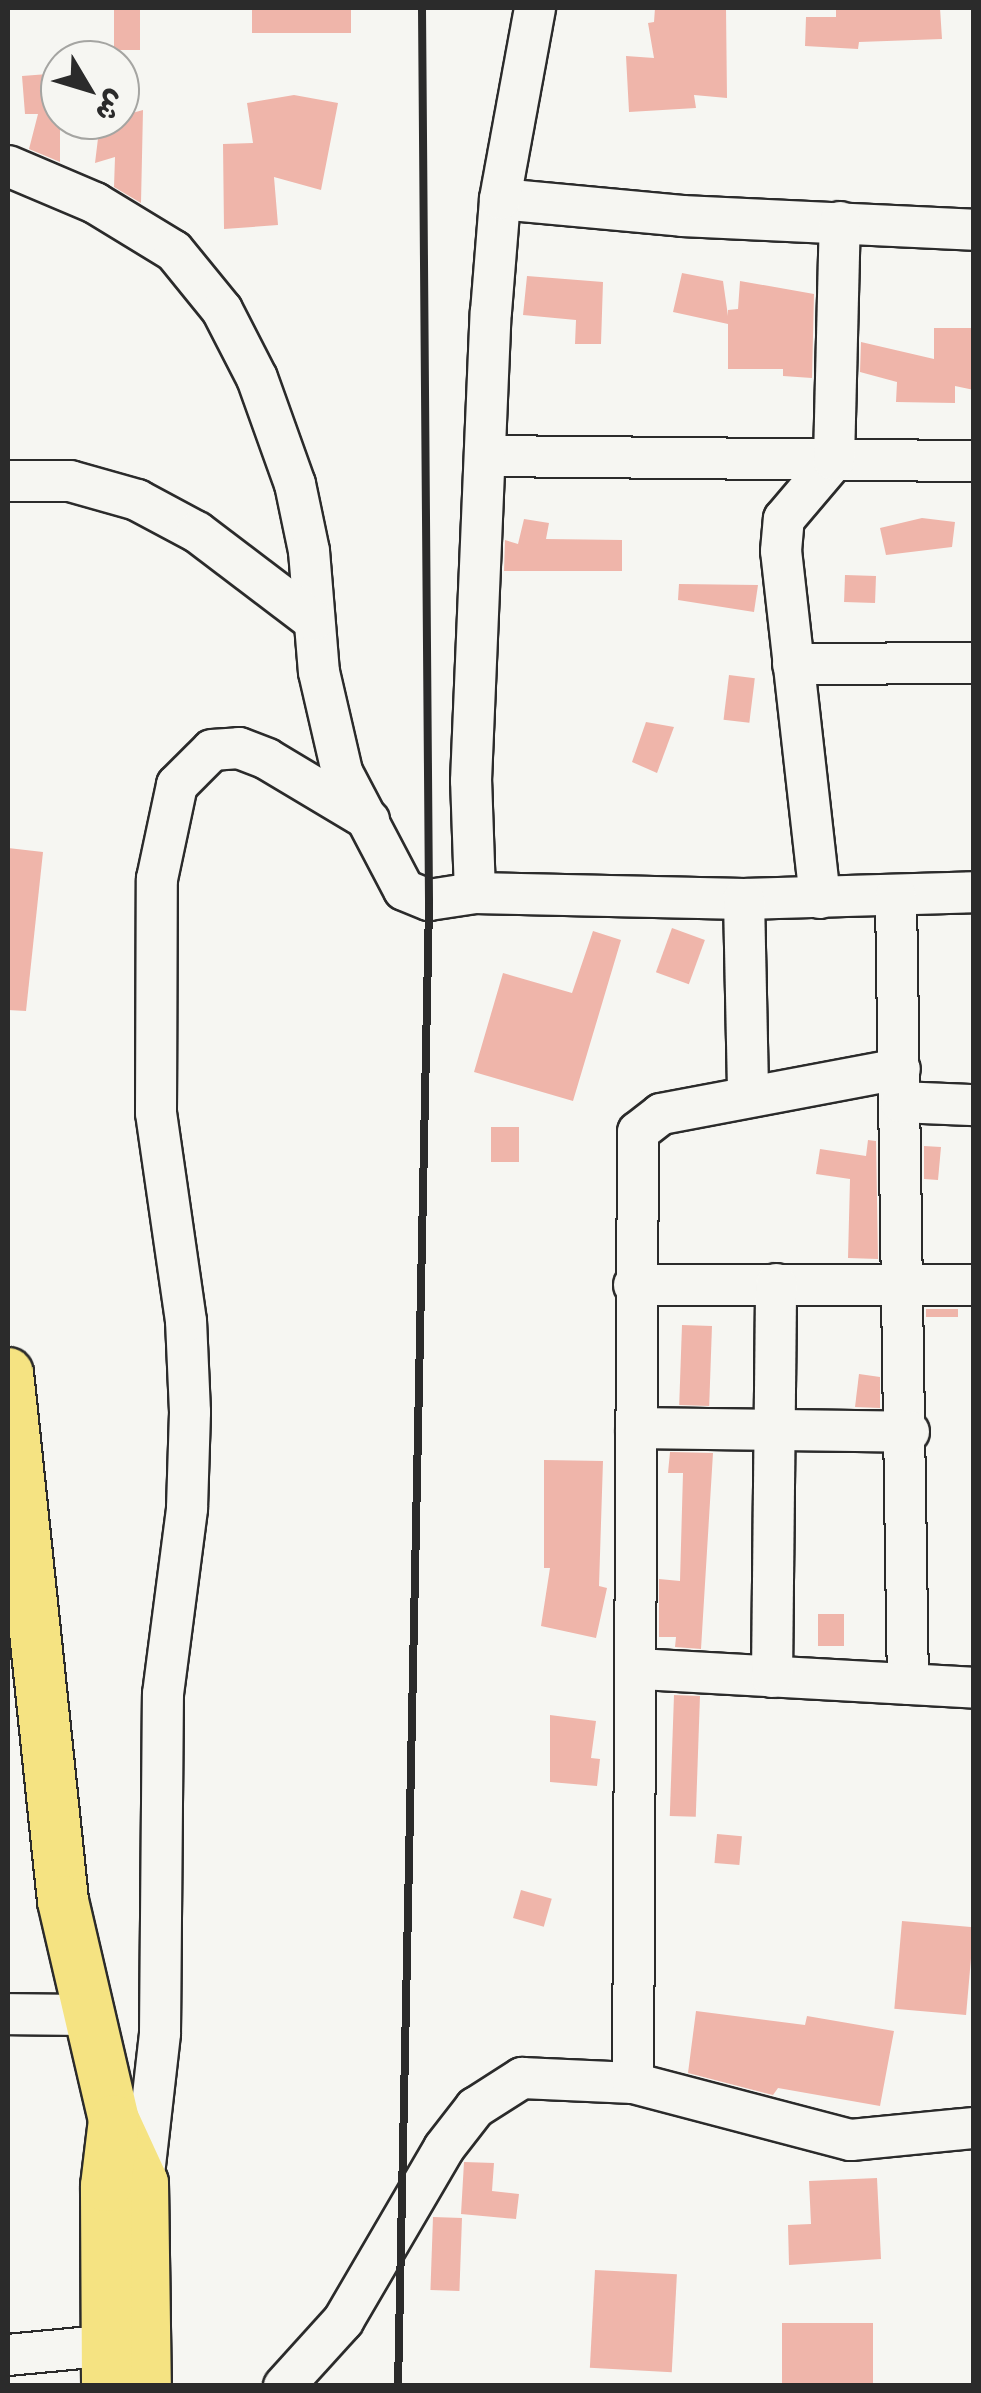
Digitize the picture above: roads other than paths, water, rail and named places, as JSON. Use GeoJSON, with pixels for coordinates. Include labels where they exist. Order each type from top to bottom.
{"type":"FeatureCollection","features":[{"type":"Feature","properties":{"kind":"main road"},"geometry":{"type":"LineString","coordinates":[[8,1374],[22,1678],[85,2015],[114,2120],[143,2182],[126,2364]]}},
{"type":"Feature","properties":{"kind":"main road"},"geometry":{"type":"LineString","coordinates":[[114,2120],[106,2186],[126,2364]]}},
{"type":"Feature","properties":{"kind":"street"},"geometry":{"type":"LineString","coordinates":[[474,893],[471,782],[500,199],[535,8]]}},
{"type":"Feature","properties":{"kind":"street"},"geometry":{"type":"LineString","coordinates":[[8,166],[96,203],[174,251],[222,310],[257,378],[295,484],[313,620],[342,772],[369,820],[391,873],[413,897],[474,893],[896,898],[974,892]]}},
{"type":"Feature","properties":{"kind":"street"},"geometry":{"type":"LineString","coordinates":[[500,199],[974,230]]}},
{"type":"Feature","properties":{"kind":"street"},"geometry":{"type":"LineString","coordinates":[[820,898],[793,664],[784,519],[834,460],[840,222]]}},
{"type":"Feature","properties":{"kind":"street"},"geometry":{"type":"LineString","coordinates":[[486,456],[974,461]]}},
{"type":"Feature","properties":{"kind":"street"},"geometry":{"type":"LineString","coordinates":[[8,481],[70,482],[138,500],[197,532],[313,620]]}},
{"type":"Feature","properties":{"kind":"street"},"geometry":{"type":"LineString","coordinates":[[793,664],[974,664]]}},
{"type":"Feature","properties":{"kind":"street"},"geometry":{"type":"LineString","coordinates":[[143,2182],[160,2033],[163,1694],[187,1508],[190,1412],[186,1321],[156,1113],[158,879],[177,785],[212,750],[239,748],[267,759],[369,820]]}},
{"type":"Feature","properties":{"kind":"street"},"geometry":{"type":"LineString","coordinates":[[896,898],[909,1432],[908,1684]]}},
{"type":"Feature","properties":{"kind":"street"},"geometry":{"type":"LineString","coordinates":[[744,899],[748,1094]]}},
{"type":"Feature","properties":{"kind":"street"},"geometry":{"type":"LineString","coordinates":[[632,2083],[640,1669],[634,1285],[636,1150],[643,1124],[748,1094],[900,1085],[974,1105]]}},
{"type":"Feature","properties":{"kind":"street"},"geometry":{"type":"LineString","coordinates":[[772,1677],[776,1284]]}},
{"type":"Feature","properties":{"kind":"street"},"geometry":{"type":"LineString","coordinates":[[634,1285],[974,1285]]}},
{"type":"Feature","properties":{"kind":"street"},"geometry":{"type":"LineString","coordinates":[[636,1428],[775,1434],[909,1432]]}},
{"type":"Feature","properties":{"kind":"street"},"geometry":{"type":"LineString","coordinates":[[640,1669],[974,1688]]}},
{"type":"Feature","properties":{"kind":"street"},"geometry":{"type":"LineString","coordinates":[[8,2014],[85,2015]]}},
{"type":"Feature","properties":{"kind":"street"},"geometry":{"type":"LineString","coordinates":[[284,2386],[344,2321],[401,2212],[475,2108],[522,2078],[632,2083],[851,2140],[974,2128]]}},
{"type":"Feature","properties":{"kind":"street"},"geometry":{"type":"LineString","coordinates":[[8,2355],[126,2364]]}},
{"type":"Feature","properties":{"kind":"railway"},"geometry":{"type":"LineString","coordinates":[[398,2386],[429,900],[422,8]]}}]}
